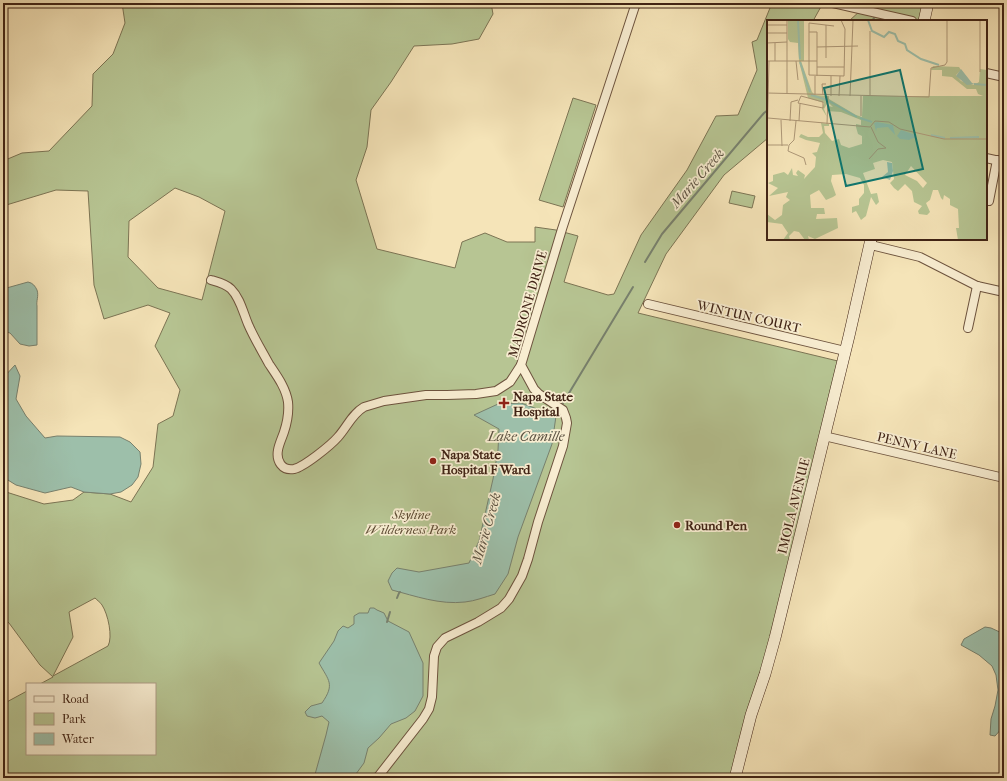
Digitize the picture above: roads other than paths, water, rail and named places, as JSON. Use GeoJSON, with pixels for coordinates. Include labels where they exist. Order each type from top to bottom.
{"type":"FeatureCollection","features":[{"type":"Feature","properties":{"kind":"street","name":"MADRONE DRIVE"},"geometry":{"type":"LineString","coordinates":[[377,778],[423,719],[429,709],[432,697],[434,656],[437,647],[445,638],[478,622],[501,608],[509,599],[522,576],[528,559],[538,522],[563,446],[566,418],[562,410],[539,394],[521,365],[562,229],[636,3]]}},
{"type":"Feature","properties":{"kind":"street"},"geometry":{"type":"LineString","coordinates":[[833,3],[908,20]]}},
{"type":"Feature","properties":{"kind":"street"},"geometry":{"type":"LineString","coordinates":[[924,20],[928,3]]}},
{"type":"Feature","properties":{"kind":"street"},"geometry":{"type":"LineString","coordinates":[[987,73],[1004,77]]}},
{"type":"Feature","properties":{"kind":"street"},"geometry":{"type":"LineString","coordinates":[[987,158],[1000,161],[989,201]]}},
{"type":"Feature","properties":{"kind":"street"},"geometry":{"type":"LineString","coordinates":[[870,241],[875,246],[920,257],[978,286],[1004,292]]}},
{"type":"Feature","properties":{"kind":"street","name":"IMOLA AVENUE"},"geometry":{"type":"LineString","coordinates":[[735,778],[751,715],[775,638],[870,241]]}},
{"type":"Feature","properties":{"kind":"street"},"geometry":{"type":"LineString","coordinates":[[211,280],[226,285],[233,291],[259,347],[286,393],[288,403],[287,419],[278,450],[278,455],[279,463],[286,468],[295,469],[304,465],[322,452],[338,437],[352,419],[364,407],[384,401],[426,395],[476,394],[496,391],[510,382],[521,365]]}},
{"type":"Feature","properties":{"kind":"street"},"geometry":{"type":"LineString","coordinates":[[968,328],[978,286]]}},
{"type":"Feature","properties":{"kind":"street","name":"WINTUN COURT"},"geometry":{"type":"LineString","coordinates":[[648,304],[844,350]]}},
{"type":"Feature","properties":{"kind":"street","name":"PENNY LANE"},"geometry":{"type":"LineString","coordinates":[[824,436],[1004,478]]}},
{"type":"Feature","properties":{"kind":"water"},"geometry":{"type":"Polygon","coordinates":[[[28,282],[35,286],[38,294],[37,345],[29,346],[20,344],[10,333],[3,331],[3,289],[28,282]]]}},
{"type":"Feature","properties":{"kind":"water"},"geometry":{"type":"Polygon","coordinates":[[[15,365],[20,376],[16,399],[26,416],[45,438],[57,436],[120,437],[130,442],[140,452],[141,464],[138,477],[132,485],[121,492],[110,494],[84,492],[71,487],[45,493],[16,485],[3,477],[3,378],[15,365]]]}},
{"type":"Feature","properties":{"kind":"water","name":"Lake Camille"},"geometry":{"type":"Polygon","coordinates":[[[521,403],[556,416],[552,444],[518,537],[508,574],[495,594],[476,600],[456,603],[437,601],[392,590],[388,581],[392,573],[397,568],[419,572],[469,563],[479,541],[493,479],[498,450],[499,429],[474,415],[498,404],[521,403]]]}},
{"type":"Feature","properties":{"kind":"water"},"geometry":{"type":"Polygon","coordinates":[[[370,608],[374,608],[384,613],[388,621],[409,632],[423,663],[423,696],[415,711],[406,718],[391,724],[368,748],[364,763],[353,778],[314,778],[329,722],[322,716],[315,718],[307,716],[305,712],[311,706],[322,703],[328,691],[328,679],[319,663],[334,641],[338,631],[343,626],[348,628],[354,624],[354,616],[359,613],[368,613],[370,608]]]}},
{"type":"Feature","properties":{"kind":"water"},"geometry":{"type":"Polygon","coordinates":[[[985,627],[1004,634],[1004,726],[995,736],[990,735],[991,719],[998,690],[996,675],[992,666],[979,655],[961,645],[964,639],[985,627]]]}},
{"type":"Feature","properties":{"kind":"waterway","name":"Marie Creek"},"geometry":{"type":"LineString","coordinates":[[878,8],[880,3]]}},
{"type":"Feature","properties":{"kind":"waterway","name":"Marie Creek"},"geometry":{"type":"LineString","coordinates":[[645,262],[662,234],[767,111]]}},
{"type":"Feature","properties":{"kind":"waterway","name":"Marie Creek"},"geometry":{"type":"LineString","coordinates":[[563,403],[633,287]]}},
{"type":"Feature","properties":{"kind":"waterway","name":"Marie Creek"},"geometry":{"type":"LineString","coordinates":[[397,598],[400,592]]}},
{"type":"Feature","properties":{"kind":"waterway","name":"Marie Creek"},"geometry":{"type":"LineString","coordinates":[[387,622],[390,612]]}},
{"type":"Feature","properties":{"kind":"place","name":"Napa State Hospital"},"geometry":{"type":"Point","coordinates":[504,403]}},
{"type":"Feature","properties":{"kind":"place","name":"Napa State Hospital F Ward"},"geometry":{"type":"Point","coordinates":[433,461]}},
{"type":"Feature","properties":{"kind":"place","name":"Round Pen"},"geometry":{"type":"Point","coordinates":[677,525]}},
{"type":"Feature","properties":{"kind":"park label","name":"Skyline Wilderness Park"},"geometry":{"type":"Point","coordinates":[411,522]}}]}
